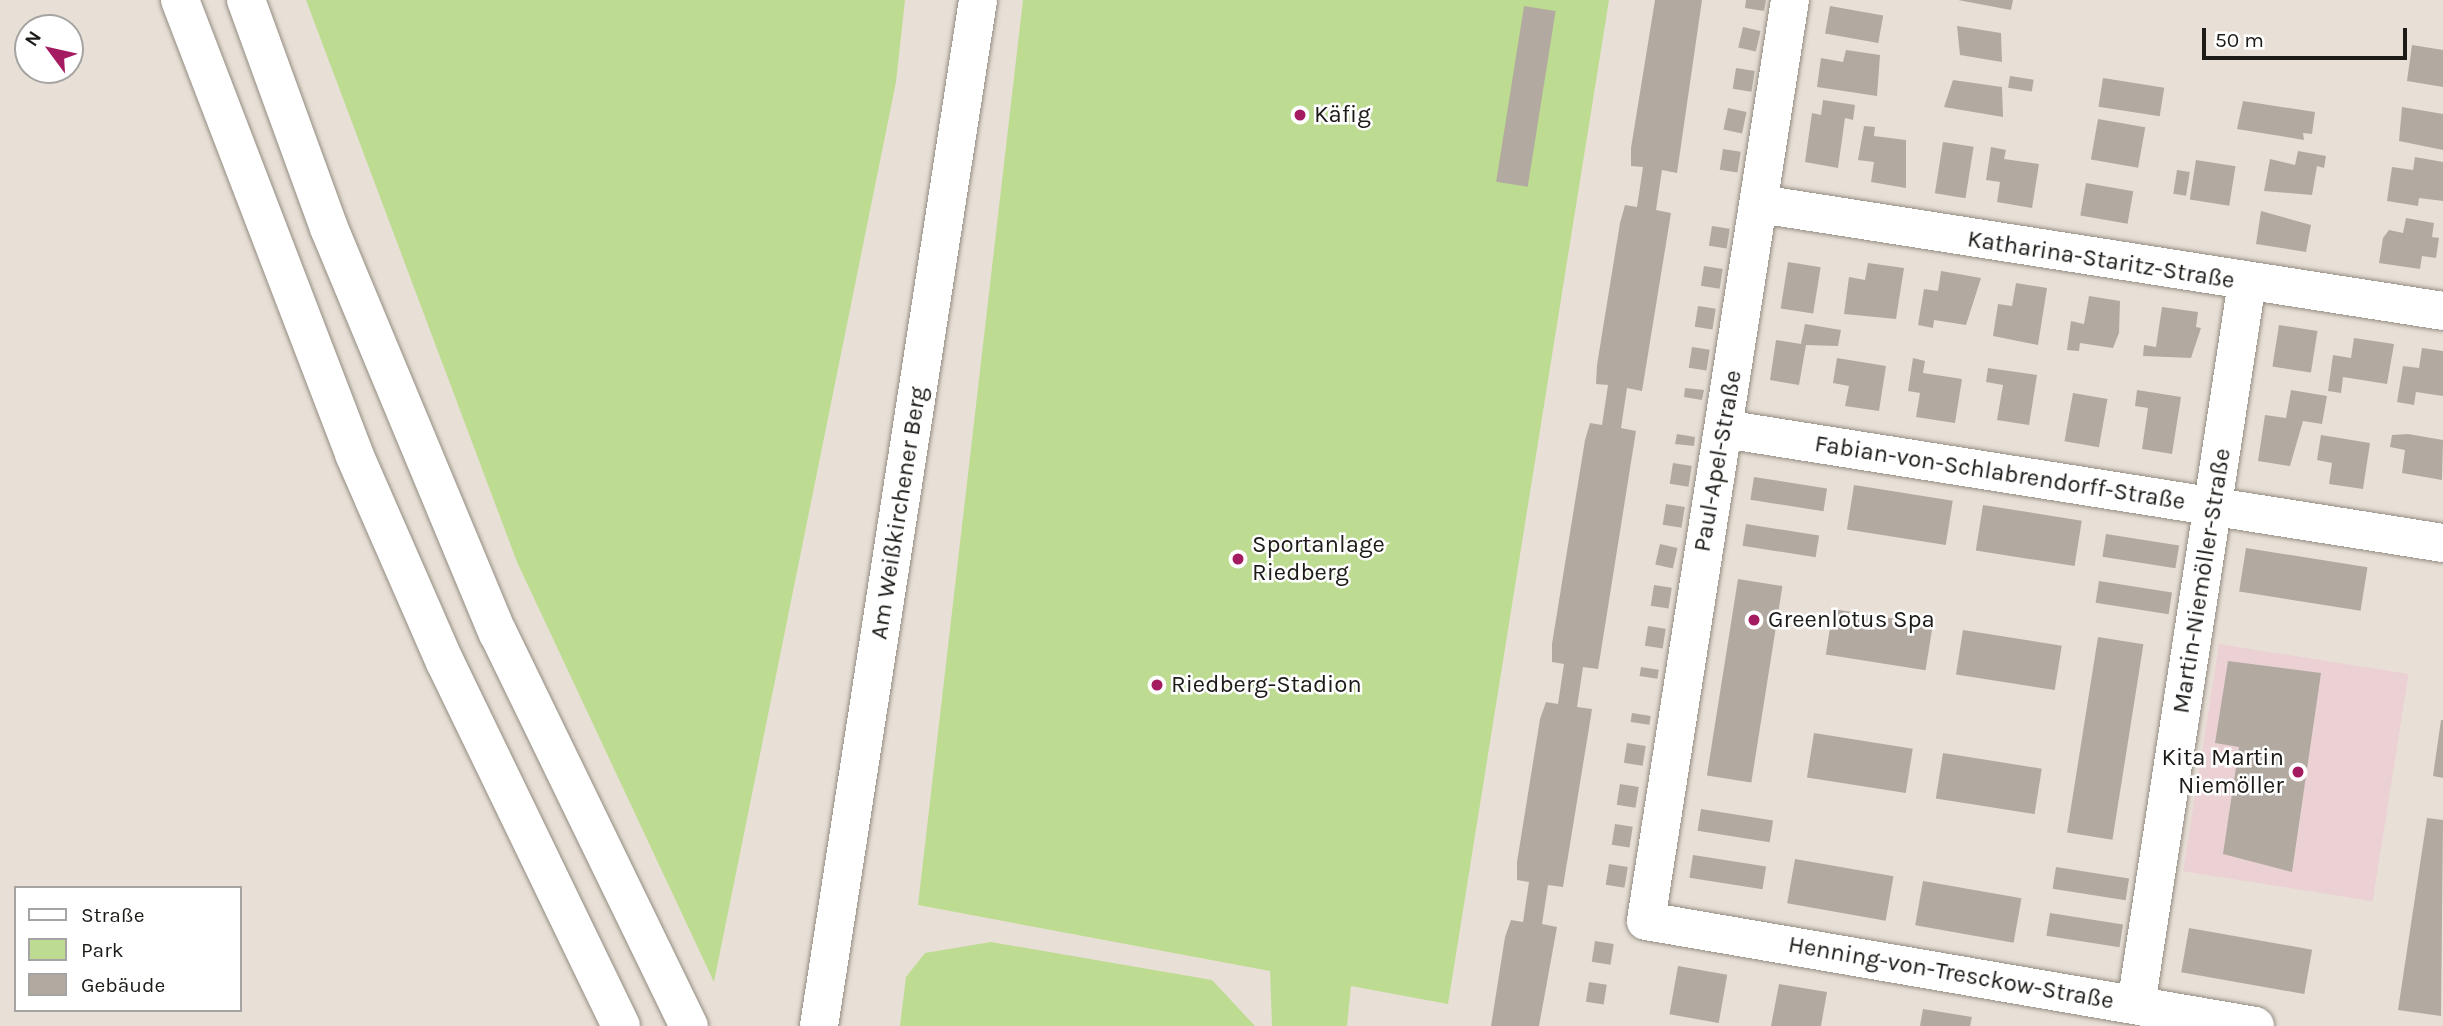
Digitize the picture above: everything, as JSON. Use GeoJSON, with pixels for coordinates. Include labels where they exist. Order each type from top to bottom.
{"type":"FeatureCollection","features":[{"type":"Feature","properties":{"kind":"main road"},"geometry":{"type":"LineString","coordinates":[[180,0],[354,454],[445,662],[621,1026]]}},
{"type":"Feature","properties":{"kind":"main road"},"geometry":{"type":"LineString","coordinates":[[246,0],[329,228],[499,633],[689,1026]]}},
{"type":"Feature","properties":{"kind":"main road","name":"Am Weißkirchener Berg"},"geometry":{"type":"LineString","coordinates":[[819,1026],[978,0]]}},
{"type":"Feature","properties":{"kind":"main road","name":"Paul-Apel-Straße"},"geometry":{"type":"LineString","coordinates":[[1646,921],[1790,0]]}},
{"type":"Feature","properties":{"kind":"main road","name":"Katharina-Staritz-Straße"},"geometry":{"type":"LineString","coordinates":[[1760,204],[2443,311]]}},
{"type":"Feature","properties":{"kind":"main road","name":"Martin-Niemöller-Straße"},"geometry":{"type":"LineString","coordinates":[[2136,1004],[2247,282]]}},
{"type":"Feature","properties":{"kind":"main road","name":"Fabian-von-Schlabrendorff-Straße"},"geometry":{"type":"LineString","coordinates":[[1724,429],[2443,542]]}},
{"type":"Feature","properties":{"kind":"main road","name":"Henning-von-Tresckow-Straße"},"geometry":{"type":"LineString","coordinates":[[1646,921],[2255,1026]]}},
{"type":"Feature","properties":{"kind":"shaded area","name":"Kita Martin Niemöller"},"geometry":{"type":"Polygon","coordinates":[[[2219,644],[2409,674],[2373,901],[2183,871],[2219,644]]]}},
{"type":"Feature","properties":{"kind":"green space"},"geometry":{"type":"Polygon","coordinates":[[[306,0],[905,0],[896,82],[714,982],[517,562],[306,0]]]}},
{"type":"Feature","properties":{"kind":"green space","name":"Sportanlage Riedberg"},"geometry":{"type":"Polygon","coordinates":[[[1023,0],[1609,0],[1448,1004],[1351,986],[1347,1026],[1272,1026],[1270,971],[918,905],[1023,0]]]}},
{"type":"Feature","properties":{"kind":"green space"},"geometry":{"type":"Polygon","coordinates":[[[991,942],[1212,980],[1255,1026],[900,1026],[906,977],[925,953],[991,942]]]}},
{"type":"Feature","properties":{"kind":"building"},"geometry":{"type":"Polygon","coordinates":[[[1655,0],[1702,0],[1677,173],[1662,170],[1656,210],[1671,213],[1642,391],[1627,388],[1621,428],[1636,431],[1598,669],[1583,667],[1577,707],[1592,709],[1589,728],[1563,887],[1548,885],[1542,924],[1557,927],[1539,1026],[1491,1026],[1505,937],[1511,920],[1523,922],[1529,882],[1517,880],[1517,862],[1540,719],[1546,702],[1558,704],[1564,664],[1552,662],[1552,644],[1585,440],[1590,423],[1602,425],[1608,385],[1596,384],[1597,365],[1620,223],[1625,205],[1637,207],[1643,167],[1631,166],[1631,148],[1655,0]]]}},
{"type":"Feature","properties":{"kind":"building"},"geometry":{"type":"Polygon","coordinates":[[[1746,0],[1766,0],[1764,11],[1745,8],[1746,0]]]}},
{"type":"Feature","properties":{"kind":"building"},"geometry":{"type":"Polygon","coordinates":[[[1958,0],[2013,0],[2011,10],[1958,0]]]}},
{"type":"Feature","properties":{"kind":"building"},"geometry":{"type":"Polygon","coordinates":[[[1524,6],[1556,11],[1528,187],[1496,182],[1524,6]]]}},
{"type":"Feature","properties":{"kind":"building"},"geometry":{"type":"Polygon","coordinates":[[[1830,6],[1883,15],[1878,43],[1825,34],[1830,6]]]}},
{"type":"Feature","properties":{"kind":"building"},"geometry":{"type":"Polygon","coordinates":[[[1957,26],[2001,33],[2002,62],[1960,55],[1957,26]]]}},
{"type":"Feature","properties":{"kind":"building"},"geometry":{"type":"Polygon","coordinates":[[[1743,27],[1761,31],[1756,52],[1738,47],[1743,27]]]}},
{"type":"Feature","properties":{"kind":"building"},"geometry":{"type":"Polygon","coordinates":[[[2412,45],[2443,50],[2443,87],[2407,81],[2412,45]]]}},
{"type":"Feature","properties":{"kind":"building"},"geometry":{"type":"Polygon","coordinates":[[[1846,50],[1880,55],[1877,96],[1817,87],[1821,58],[1843,62],[1846,50]]]}},
{"type":"Feature","properties":{"kind":"building"},"geometry":{"type":"Polygon","coordinates":[[[1736,68],[1755,71],[1751,92],[1733,89],[1736,68]]]}},
{"type":"Feature","properties":{"kind":"building"},"geometry":{"type":"Polygon","coordinates":[[[2010,76],[2034,80],[2032,92],[2008,88],[2010,76]]]}},
{"type":"Feature","properties":{"kind":"building"},"geometry":{"type":"Polygon","coordinates":[[[2103,78],[2164,88],[2160,116],[2098,107],[2103,78]]]}},
{"type":"Feature","properties":{"kind":"building"},"geometry":{"type":"Polygon","coordinates":[[[1953,80],[2002,87],[2003,117],[1944,107],[1953,80]]]}},
{"type":"Feature","properties":{"kind":"building"},"geometry":{"type":"Polygon","coordinates":[[[1823,100],[1855,105],[1853,120],[1845,118],[1838,168],[1805,162],[1812,113],[1821,115],[1823,100]]]}},
{"type":"Feature","properties":{"kind":"building"},"geometry":{"type":"Polygon","coordinates":[[[2243,101],[2315,112],[2312,134],[2303,133],[2304,140],[2237,129],[2243,101]]]}},
{"type":"Feature","properties":{"kind":"building"},"geometry":{"type":"Polygon","coordinates":[[[2402,107],[2443,114],[2443,150],[2399,141],[2402,107]]]}},
{"type":"Feature","properties":{"kind":"building"},"geometry":{"type":"Polygon","coordinates":[[[1728,108],[1747,112],[1742,133],[1723,130],[1728,108]]]}},
{"type":"Feature","properties":{"kind":"building"},"geometry":{"type":"Polygon","coordinates":[[[2098,119],[2145,127],[2138,168],[2091,159],[2098,119]]]}},
{"type":"Feature","properties":{"kind":"building"},"geometry":{"type":"Polygon","coordinates":[[[1864,126],[1875,127],[1874,136],[1906,140],[1906,188],[1871,182],[1874,162],[1858,160],[1864,126]]]}},
{"type":"Feature","properties":{"kind":"building"},"geometry":{"type":"Polygon","coordinates":[[[1943,142],[1974,147],[1965,198],[1935,193],[1943,142]]]}},
{"type":"Feature","properties":{"kind":"building"},"geometry":{"type":"Polygon","coordinates":[[[1991,147],[2006,150],[2004,159],[2039,164],[2032,208],[1997,202],[2000,182],[1986,180],[1991,147]]]}},
{"type":"Feature","properties":{"kind":"building"},"geometry":{"type":"Polygon","coordinates":[[[1723,149],[1741,152],[1737,173],[1720,170],[1723,149]]]}},
{"type":"Feature","properties":{"kind":"building"},"geometry":{"type":"Polygon","coordinates":[[[2298,151],[2326,156],[2324,168],[2317,166],[2312,195],[2264,191],[2270,159],[2295,165],[2298,151]]]}},
{"type":"Feature","properties":{"kind":"building"},"geometry":{"type":"Polygon","coordinates":[[[2415,157],[2443,162],[2443,201],[2419,198],[2418,206],[2387,201],[2392,167],[2413,170],[2415,157]]]}},
{"type":"Feature","properties":{"kind":"building"},"geometry":{"type":"Polygon","coordinates":[[[2196,160],[2236,166],[2229,206],[2190,200],[2196,160]]]}},
{"type":"Feature","properties":{"kind":"building"},"geometry":{"type":"Polygon","coordinates":[[[2177,170],[2190,172],[2186,196],[2173,194],[2177,170]]]}},
{"type":"Feature","properties":{"kind":"building"},"geometry":{"type":"Polygon","coordinates":[[[2086,183],[2133,191],[2128,224],[2080,215],[2086,183]]]}},
{"type":"Feature","properties":{"kind":"building"},"geometry":{"type":"Polygon","coordinates":[[[2261,211],[2311,225],[2306,252],[2256,244],[2261,211]]]}},
{"type":"Feature","properties":{"kind":"building"},"geometry":{"type":"Polygon","coordinates":[[[2406,218],[2434,223],[2432,237],[2439,238],[2436,258],[2422,256],[2420,269],[2379,263],[2383,238],[2389,230],[2403,233],[2406,218]]]}},
{"type":"Feature","properties":{"kind":"building"},"geometry":{"type":"Polygon","coordinates":[[[1712,226],[1730,229],[1727,249],[1709,246],[1712,226]]]}},
{"type":"Feature","properties":{"kind":"building"},"geometry":{"type":"Polygon","coordinates":[[[1788,262],[1821,267],[1813,314],[1781,308],[1788,262]]]}},
{"type":"Feature","properties":{"kind":"building"},"geometry":{"type":"Polygon","coordinates":[[[1868,263],[1904,268],[1896,319],[1844,314],[1849,277],[1865,280],[1868,263]]]}},
{"type":"Feature","properties":{"kind":"building"},"geometry":{"type":"Polygon","coordinates":[[[1704,266],[1723,269],[1720,289],[1701,286],[1704,266]]]}},
{"type":"Feature","properties":{"kind":"building"},"geometry":{"type":"Polygon","coordinates":[[[1941,271],[1981,278],[1966,325],[1934,320],[1933,328],[1918,325],[1924,289],[1938,291],[1941,271]]]}},
{"type":"Feature","properties":{"kind":"building"},"geometry":{"type":"Polygon","coordinates":[[[2016,283],[2047,288],[2038,345],[1993,336],[1998,304],[2012,306],[2016,283]]]}},
{"type":"Feature","properties":{"kind":"building"},"geometry":{"type":"Polygon","coordinates":[[[2089,296],[2120,301],[2119,333],[2113,348],[2080,343],[2079,351],[2067,350],[2071,321],[2084,324],[2089,296]]]}},
{"type":"Feature","properties":{"kind":"building"},"geometry":{"type":"Polygon","coordinates":[[[1698,306],[1716,309],[1712,330],[1695,327],[1698,306]]]}},
{"type":"Feature","properties":{"kind":"building"},"geometry":{"type":"Polygon","coordinates":[[[2162,307],[2198,312],[2196,327],[2201,328],[2191,358],[2143,356],[2144,345],[2156,347],[2162,307]]]}},
{"type":"Feature","properties":{"kind":"building"},"geometry":{"type":"Polygon","coordinates":[[[1805,324],[1841,330],[1838,346],[1806,345],[1799,385],[1770,380],[1776,340],[1801,344],[1805,324]]]}},
{"type":"Feature","properties":{"kind":"building"},"geometry":{"type":"Polygon","coordinates":[[[2279,325],[2318,331],[2311,373],[2272,366],[2279,325]]]}},
{"type":"Feature","properties":{"kind":"building"},"geometry":{"type":"Polygon","coordinates":[[[2354,338],[2394,344],[2387,384],[2343,377],[2341,393],[2328,391],[2333,355],[2351,358],[2354,338]]]}},
{"type":"Feature","properties":{"kind":"building"},"geometry":{"type":"Polygon","coordinates":[[[1692,347],[1710,350],[1706,371],[1689,368],[1692,347]]]}},
{"type":"Feature","properties":{"kind":"building"},"geometry":{"type":"Polygon","coordinates":[[[2422,348],[2443,351],[2443,396],[2416,392],[2414,405],[2397,402],[2403,366],[2419,368],[2422,348]]]}},
{"type":"Feature","properties":{"kind":"building"},"geometry":{"type":"Polygon","coordinates":[[[1837,358],[1886,366],[1879,411],[1845,406],[1849,386],[1833,383],[1837,358]]]}},
{"type":"Feature","properties":{"kind":"building"},"geometry":{"type":"Polygon","coordinates":[[[1913,358],[1925,361],[1923,373],[1962,379],[1955,423],[1916,417],[1920,393],[1908,391],[1913,358]]]}},
{"type":"Feature","properties":{"kind":"building"},"geometry":{"type":"Polygon","coordinates":[[[1988,368],[2037,375],[2029,425],[1997,420],[2003,385],[1986,382],[1988,368]]]}},
{"type":"Feature","properties":{"kind":"building"},"geometry":{"type":"Polygon","coordinates":[[[1685,388],[1704,390],[1702,400],[1684,397],[1685,388]]]}},
{"type":"Feature","properties":{"kind":"building"},"geometry":{"type":"Polygon","coordinates":[[[2137,390],[2181,397],[2172,454],[2142,449],[2148,408],[2135,406],[2137,390]]]}},
{"type":"Feature","properties":{"kind":"building"},"geometry":{"type":"Polygon","coordinates":[[[2291,390],[2327,396],[2322,424],[2303,421],[2290,466],[2258,461],[2265,415],[2286,418],[2291,390]]]}},
{"type":"Feature","properties":{"kind":"building"},"geometry":{"type":"Polygon","coordinates":[[[2073,393],[2107,399],[2099,447],[2064,441],[2073,393]]]}},
{"type":"Feature","properties":{"kind":"building"},"geometry":{"type":"Polygon","coordinates":[[[1677,434],[1695,437],[1694,446],[1675,444],[1677,434]]]}},
{"type":"Feature","properties":{"kind":"building"},"geometry":{"type":"Polygon","coordinates":[[[2408,434],[2443,440],[2442,480],[2402,473],[2405,450],[2390,447],[2392,435],[2408,434]]]}},
{"type":"Feature","properties":{"kind":"building"},"geometry":{"type":"Polygon","coordinates":[[[2321,435],[2370,443],[2363,489],[2329,484],[2332,463],[2317,460],[2321,435]]]}},
{"type":"Feature","properties":{"kind":"building"},"geometry":{"type":"Polygon","coordinates":[[[1673,463],[1692,466],[1688,487],[1670,484],[1673,463]]]}},
{"type":"Feature","properties":{"kind":"building"},"geometry":{"type":"Polygon","coordinates":[[[1754,477],[1827,489],[1823,511],[1750,500],[1754,477]]]}},
{"type":"Feature","properties":{"kind":"building"},"geometry":{"type":"Polygon","coordinates":[[[1854,485],[1953,501],[1946,545],[1847,529],[1854,485]]]}},
{"type":"Feature","properties":{"kind":"building"},"geometry":{"type":"Polygon","coordinates":[[[1666,504],[1685,507],[1681,528],[1663,525],[1666,504]]]}},
{"type":"Feature","properties":{"kind":"building"},"geometry":{"type":"Polygon","coordinates":[[[1983,505],[2082,521],[2075,566],[1976,550],[1983,505]]]}},
{"type":"Feature","properties":{"kind":"building"},"geometry":{"type":"Polygon","coordinates":[[[1746,524],[1819,536],[1816,557],[1743,546],[1746,524]]]}},
{"type":"Feature","properties":{"kind":"building"},"geometry":{"type":"Polygon","coordinates":[[[2106,534],[2179,546],[2175,568],[2102,557],[2106,534]]]}},
{"type":"Feature","properties":{"kind":"building"},"geometry":{"type":"Polygon","coordinates":[[[1660,544],[1678,548],[1673,569],[1655,564],[1660,544]]]}},
{"type":"Feature","properties":{"kind":"building"},"geometry":{"type":"Polygon","coordinates":[[[2246,548],[2367,567],[2361,611],[2239,591],[2246,548]]]}},
{"type":"Feature","properties":{"kind":"building"},"geometry":{"type":"Polygon","coordinates":[[[1738,579],[1782,586],[1751,783],[1707,776],[1738,579]]]}},
{"type":"Feature","properties":{"kind":"building"},"geometry":{"type":"Polygon","coordinates":[[[2099,581],[2172,593],[2169,614],[2096,603],[2099,581]]]}},
{"type":"Feature","properties":{"kind":"building"},"geometry":{"type":"Polygon","coordinates":[[[1654,585],[1672,588],[1668,609],[1651,606],[1654,585]]]}},
{"type":"Feature","properties":{"kind":"building"},"geometry":{"type":"Polygon","coordinates":[[[1833,609],[1933,625],[1926,670],[1826,654],[1833,609]]]}},
{"type":"Feature","properties":{"kind":"building"},"geometry":{"type":"Polygon","coordinates":[[[1648,626],[1666,629],[1663,649],[1645,646],[1648,626]]]}},
{"type":"Feature","properties":{"kind":"building"},"geometry":{"type":"Polygon","coordinates":[[[1963,630],[2062,646],[2055,690],[1956,674],[1963,630]]]}},
{"type":"Feature","properties":{"kind":"building"},"geometry":{"type":"Polygon","coordinates":[[[2098,637],[2143,644],[2112,840],[2067,833],[2098,637]]]}},
{"type":"Feature","properties":{"kind":"building"},"geometry":{"type":"Polygon","coordinates":[[[2228,661],[2321,673],[2292,872],[2223,854],[2239,747],[2215,743],[2228,661]]]}},
{"type":"Feature","properties":{"kind":"building"},"geometry":{"type":"Polygon","coordinates":[[[1641,667],[1659,670],[1657,679],[1640,676],[1641,667]]]}},
{"type":"Feature","properties":{"kind":"building"},"geometry":{"type":"Polygon","coordinates":[[[1632,713],[1651,716],[1649,725],[1631,722],[1632,713]]]}},
{"type":"Feature","properties":{"kind":"building"},"geometry":{"type":"Polygon","coordinates":[[[2443,720],[2443,778],[2433,776],[2443,720]]]}},
{"type":"Feature","properties":{"kind":"building"},"geometry":{"type":"Polygon","coordinates":[[[1814,733],[1913,749],[1906,793],[1807,777],[1814,733]]]}},
{"type":"Feature","properties":{"kind":"building"},"geometry":{"type":"Polygon","coordinates":[[[1627,743],[1646,746],[1643,766],[1624,763],[1627,743]]]}},
{"type":"Feature","properties":{"kind":"building"},"geometry":{"type":"Polygon","coordinates":[[[1943,753],[2042,769],[2035,814],[1936,798],[1943,753]]]}},
{"type":"Feature","properties":{"kind":"building"},"geometry":{"type":"Polygon","coordinates":[[[1620,784],[1639,787],[1635,808],[1617,805],[1620,784]]]}},
{"type":"Feature","properties":{"kind":"building"},"geometry":{"type":"Polygon","coordinates":[[[1701,809],[1773,820],[1770,842],[1698,831],[1701,809]]]}},
{"type":"Feature","properties":{"kind":"building"},"geometry":{"type":"Polygon","coordinates":[[[2427,818],[2443,820],[2441,1016],[2398,1010],[2427,818]]]}},
{"type":"Feature","properties":{"kind":"building"},"geometry":{"type":"Polygon","coordinates":[[[1615,824],[1633,827],[1629,848],[1612,845],[1615,824]]]}},
{"type":"Feature","properties":{"kind":"building"},"geometry":{"type":"Polygon","coordinates":[[[1693,855],[1766,867],[1762,889],[1689,878],[1693,855]]]}},
{"type":"Feature","properties":{"kind":"building"},"geometry":{"type":"Polygon","coordinates":[[[1795,859],[1893,876],[1886,921],[1787,903],[1795,859]]]}},
{"type":"Feature","properties":{"kind":"building"},"geometry":{"type":"Polygon","coordinates":[[[1609,864],[1628,867],[1624,888],[1606,885],[1609,864]]]}},
{"type":"Feature","properties":{"kind":"building"},"geometry":{"type":"Polygon","coordinates":[[[2056,867],[2129,879],[2126,900],[2053,889],[2056,867]]]}},
{"type":"Feature","properties":{"kind":"building"},"geometry":{"type":"Polygon","coordinates":[[[1923,881],[2021,898],[2014,943],[1915,925],[1923,881]]]}},
{"type":"Feature","properties":{"kind":"building"},"geometry":{"type":"Polygon","coordinates":[[[2050,913],[2123,925],[2119,947],[2046,936],[2050,913]]]}},
{"type":"Feature","properties":{"kind":"building"},"geometry":{"type":"Polygon","coordinates":[[[2189,928],[2312,950],[2304,994],[2181,972],[2189,928]]]}},
{"type":"Feature","properties":{"kind":"building"},"geometry":{"type":"Polygon","coordinates":[[[1595,941],[1614,944],[1610,965],[1592,962],[1595,941]]]}},
{"type":"Feature","properties":{"kind":"building"},"geometry":{"type":"Polygon","coordinates":[[[1678,966],[1727,975],[1719,1023],[1669,1014],[1678,966]]]}},
{"type":"Feature","properties":{"kind":"building"},"geometry":{"type":"Polygon","coordinates":[[[1589,982],[1607,985],[1604,1005],[1586,1002],[1589,982]]]}},
{"type":"Feature","properties":{"kind":"building"},"geometry":{"type":"Polygon","coordinates":[[[1779,984],[1827,992],[1821,1026],[1771,1026],[1779,984]]]}},
{"type":"Feature","properties":{"kind":"building"},"geometry":{"type":"Polygon","coordinates":[[[1923,1009],[1972,1017],[1970,1026],[1920,1026],[1923,1009]]]}},
{"type":"Feature","properties":{"kind":"place","name":"Käfig"},"geometry":{"type":"Point","coordinates":[1300,115]}},
{"type":"Feature","properties":{"kind":"place","name":"Sportanlage Riedberg"},"geometry":{"type":"Point","coordinates":[1238,559]}},
{"type":"Feature","properties":{"kind":"place","name":"Greenlotus Spa"},"geometry":{"type":"Point","coordinates":[1754,620]}},
{"type":"Feature","properties":{"kind":"place","name":"Riedberg-Stadion"},"geometry":{"type":"Point","coordinates":[1157,685]}},
{"type":"Feature","properties":{"kind":"place","name":"Kita Martin Niemöller"},"geometry":{"type":"Point","coordinates":[2298,772]}}]}
